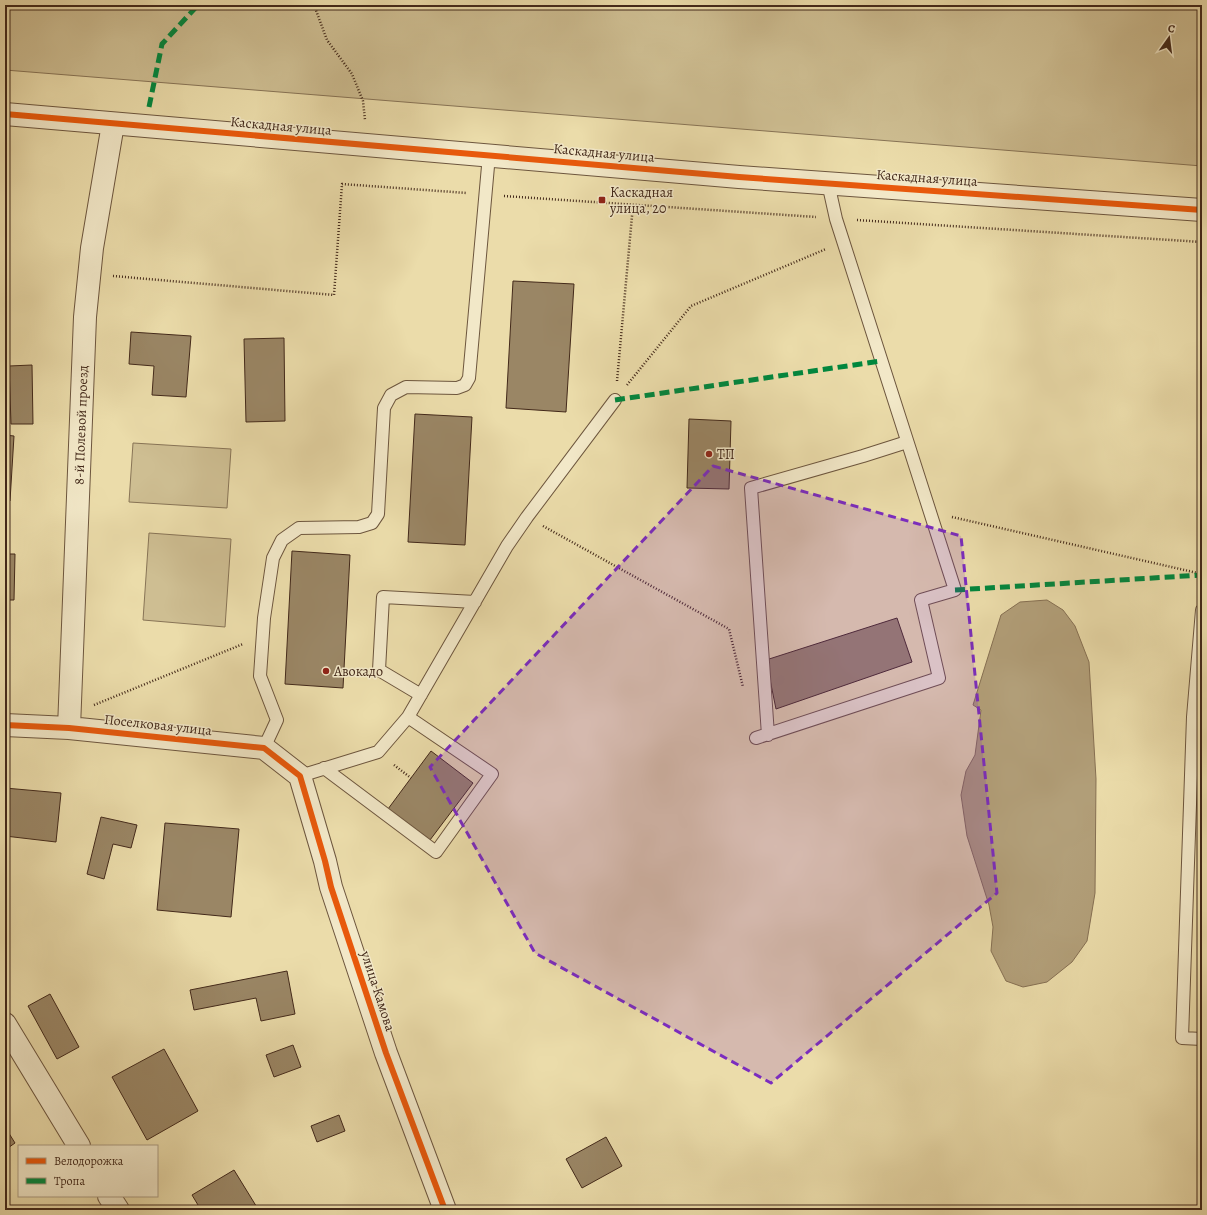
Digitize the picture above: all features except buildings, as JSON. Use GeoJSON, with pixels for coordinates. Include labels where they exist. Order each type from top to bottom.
{"type":"FeatureCollection","features":[{"type":"Feature","properties":{"kind":"street","name":"Каскадная улица"},"geometry":{"type":"LineString","coordinates":[[5,114],[489,156],[828,183],[1202,210]]}},
{"type":"Feature","properties":{"kind":"street","name":"8-й Полевой проезд"},"geometry":{"type":"LineString","coordinates":[[69,722],[85,317],[92,248],[113,124]]}},
{"type":"Feature","properties":{"kind":"street","name":"Поселковая улица"},"geometry":{"type":"LineString","coordinates":[[5,725],[69,722],[264,748]]}},
{"type":"Feature","properties":{"kind":"street"},"geometry":{"type":"LineString","coordinates":[[264,748],[300,776]]}},
{"type":"Feature","properties":{"kind":"street","name":"улица Камова"},"geometry":{"type":"LineString","coordinates":[[300,776],[331,887],[386,1053],[445,1210]]}},
{"type":"Feature","properties":{"kind":"street"},"geometry":{"type":"LineString","coordinates":[[5,1024],[78,1145]]}},
{"type":"Feature","properties":{"kind":"street"},"geometry":{"type":"LineString","coordinates":[[110,1197],[118,1210]]}},
{"type":"Feature","properties":{"kind":"lane"},"geometry":{"type":"LineString","coordinates":[[264,748],[277,720],[260,676],[264,618],[273,558],[282,540],[299,528],[359,526],[372,524],[378,514],[384,408],[391,395],[406,387],[457,388],[465,385],[469,378],[489,156]]}},
{"type":"Feature","properties":{"kind":"lane"},"geometry":{"type":"LineString","coordinates":[[756,738],[940,678],[921,600],[955,590],[843,242],[828,183]]}},
{"type":"Feature","properties":{"kind":"lane"},"geometry":{"type":"LineString","coordinates":[[300,776],[378,752],[408,717],[507,546],[615,400]]}},
{"type":"Feature","properties":{"kind":"lane"},"geometry":{"type":"LineString","coordinates":[[768,735],[751,488],[907,442]]}},
{"type":"Feature","properties":{"kind":"lane"},"geometry":{"type":"LineString","coordinates":[[421,695],[379,670],[383,597],[474,602]]}},
{"type":"Feature","properties":{"kind":"lane"},"geometry":{"type":"LineString","coordinates":[[1202,610],[1193,717],[1182,1038],[1202,1039]]}},
{"type":"Feature","properties":{"kind":"lane"},"geometry":{"type":"LineString","coordinates":[[324,768],[436,852],[492,774],[408,717]]}},
{"type":"Feature","properties":{"kind":"path"},"geometry":{"type":"LineString","coordinates":[[314,5],[327,40],[352,74],[363,101],[366,127]]}},
{"type":"Feature","properties":{"kind":"path"},"geometry":{"type":"LineString","coordinates":[[89,274],[334,295],[342,184],[633,206],[1202,242]]}},
{"type":"Feature","properties":{"kind":"path"},"geometry":{"type":"LineString","coordinates":[[615,400],[633,206]]}},
{"type":"Feature","properties":{"kind":"path"},"geometry":{"type":"LineString","coordinates":[[615,400],[691,306],[843,242]]}},
{"type":"Feature","properties":{"kind":"path"},"geometry":{"type":"LineString","coordinates":[[930,512],[1202,574]]}},
{"type":"Feature","properties":{"kind":"path"},"geometry":{"type":"LineString","coordinates":[[527,517],[730,629],[743,687]]}},
{"type":"Feature","properties":{"kind":"path"},"geometry":{"type":"LineString","coordinates":[[69,722],[263,636]]}},
{"type":"Feature","properties":{"kind":"highlighted area"},"geometry":{"type":"Polygon","coordinates":[[[713,466],[961,536],[997,893],[771,1083],[535,953],[430,767],[713,466]]]}},
{"type":"Feature","properties":{"kind":"shaded area"},"geometry":{"type":"Polygon","coordinates":[[[5,5],[1202,5],[1202,166],[5,70],[5,5]]]}},
{"type":"Feature","properties":{"kind":"shaded area"},"geometry":{"type":"Polygon","coordinates":[[[133,443],[231,449],[227,508],[129,502],[133,443]]]}},
{"type":"Feature","properties":{"kind":"shaded area"},"geometry":{"type":"Polygon","coordinates":[[[149,533],[231,539],[225,627],[143,620],[149,533]]]}},
{"type":"Feature","properties":{"kind":"shaded area"},"geometry":{"type":"Polygon","coordinates":[[[1047,600],[1063,610],[1075,626],[1089,662],[1096,779],[1095,893],[1087,941],[1072,962],[1047,982],[1023,987],[1006,981],[991,951],[993,927],[989,905],[967,836],[961,795],[966,771],[975,755],[981,710],[973,705],[1001,615],[1020,602],[1047,600]]]}},
{"type":"Feature","properties":{"kind":"marked path"},"geometry":{"type":"LineString","coordinates":[[149,107],[162,44],[198,5]]}},
{"type":"Feature","properties":{"kind":"marked path"},"geometry":{"type":"LineString","coordinates":[[615,400],[881,361]]}},
{"type":"Feature","properties":{"kind":"marked path"},"geometry":{"type":"LineString","coordinates":[[955,590],[1202,575]]}},
{"type":"Feature","properties":{"kind":"cycle path"},"geometry":{"type":"LineString","coordinates":[[5,114],[739,177],[1202,210]]}},
{"type":"Feature","properties":{"kind":"cycle path"},"geometry":{"type":"LineString","coordinates":[[5,725],[69,728],[264,748],[300,776],[325,861],[331,887],[386,1053],[445,1210]]}},
{"type":"Feature","properties":{"kind":"place","name":"Каскадная улица, 20"},"geometry":{"type":"Point","coordinates":[602,200]}},
{"type":"Feature","properties":{"kind":"place","name":"ТП"},"geometry":{"type":"Point","coordinates":[709,454]}},
{"type":"Feature","properties":{"kind":"place","name":"Авокадо"},"geometry":{"type":"Point","coordinates":[326,671]}}]}
